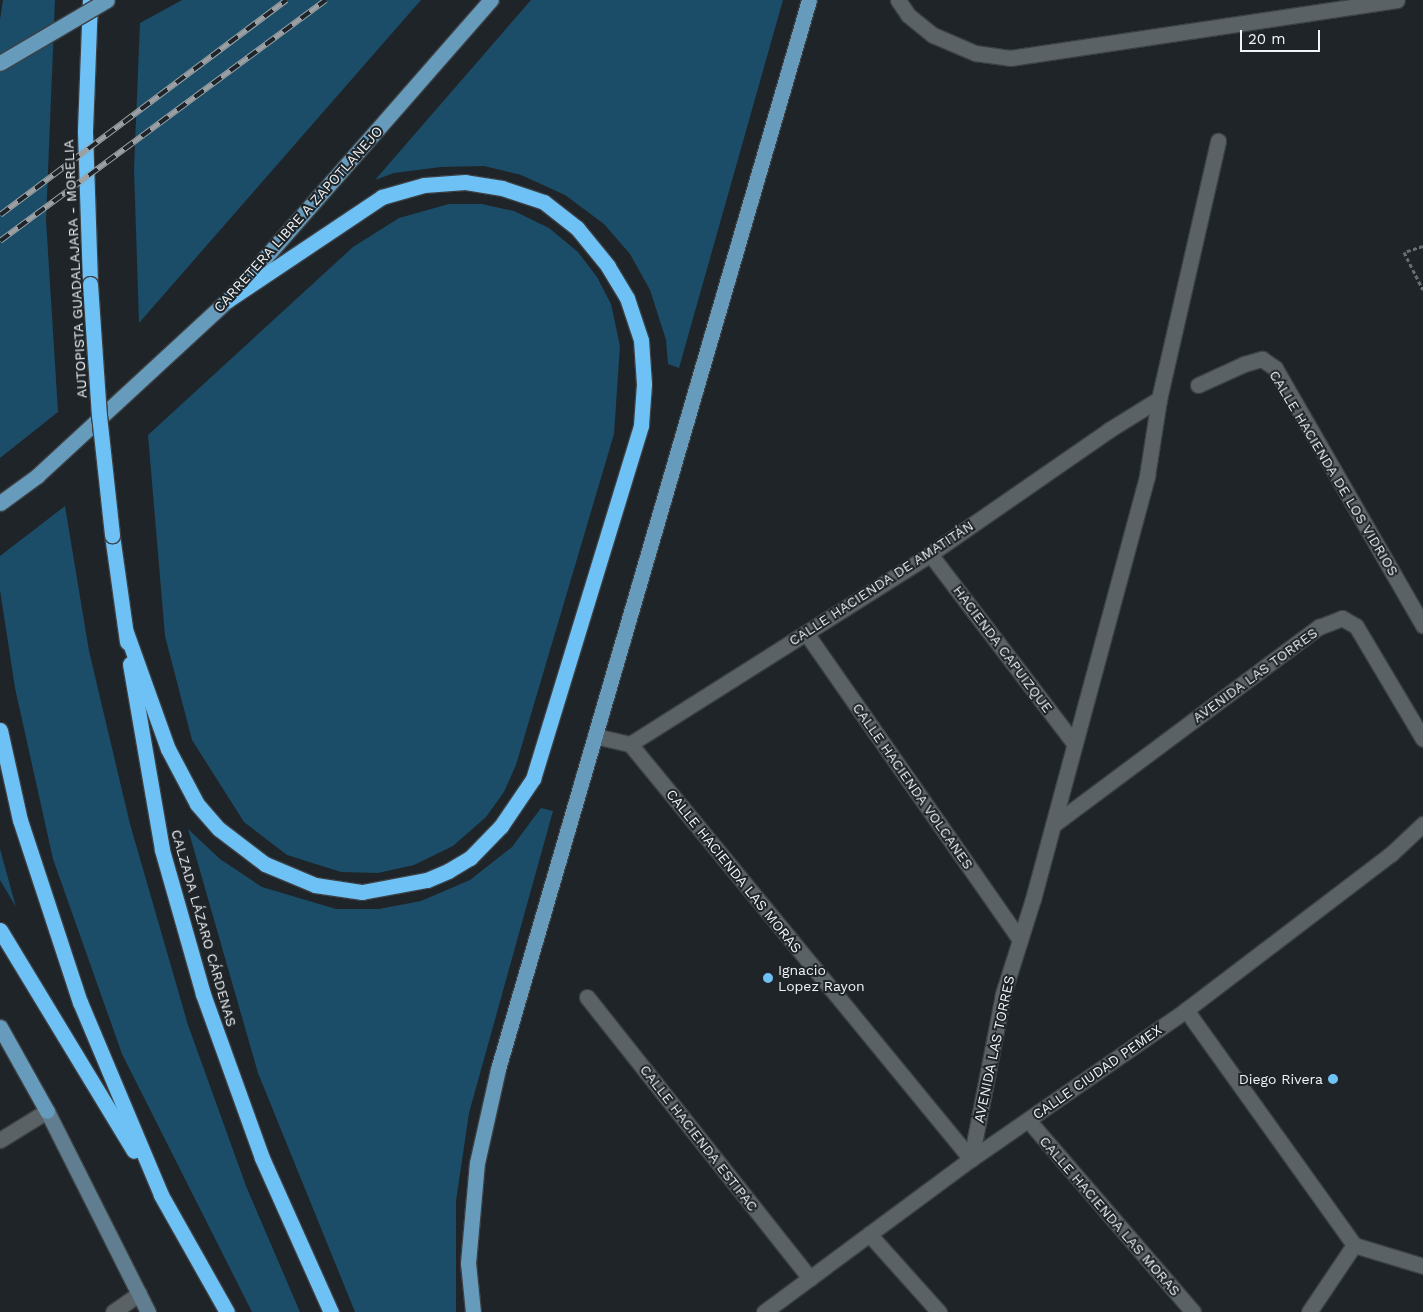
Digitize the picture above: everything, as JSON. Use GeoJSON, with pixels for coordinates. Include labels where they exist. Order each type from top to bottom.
{"type":"FeatureCollection","features":[{"type":"Feature","properties":{"kind":"highway","name":"AUTOPISTA GUADALAJARA - MORELIA"},"geometry":{"type":"LineString","coordinates":[[90,0],[85,132],[90,284],[99,415],[112,535]]}},
{"type":"Feature","properties":{"kind":"highway"},"geometry":{"type":"LineString","coordinates":[[126,632],[168,749],[197,804],[219,829],[259,860],[315,885],[362,892],[426,880],[448,871],[470,858],[502,826],[533,778],[641,425],[644,384],[641,340],[627,298],[608,266],[577,228],[544,202],[502,188],[465,182],[432,184],[382,197],[228,300]]}},
{"type":"Feature","properties":{"kind":"highway","name":"CALZADA LÁZARO CÁRDENAS"},"geometry":{"type":"LineString","coordinates":[[112,535],[162,850],[203,994],[262,1158],[331,1312]]}},
{"type":"Feature","properties":{"kind":"highway"},"geometry":{"type":"LineString","coordinates":[[0,730],[20,820],[80,1002],[161,1195]]}},
{"type":"Feature","properties":{"kind":"highway"},"geometry":{"type":"LineString","coordinates":[[0,930],[161,1195],[227,1312]]}},
{"type":"Feature","properties":{"kind":"main road"},"geometry":{"type":"LineString","coordinates":[[0,63],[107,0]]}},
{"type":"Feature","properties":{"kind":"main road","name":"CARRETERA LIBRE A ZAPOTLANEJO"},"geometry":{"type":"LineString","coordinates":[[0,502],[37,476],[228,300],[491,0]]}},
{"type":"Feature","properties":{"kind":"main road"},"geometry":{"type":"LineString","coordinates":[[473,1312],[468,1263],[477,1163],[498,1069],[809,0]]}},
{"type":"Feature","properties":{"kind":"main road"},"geometry":{"type":"LineString","coordinates":[[0,1027],[47,1111],[148,1312]]}},
{"type":"Feature","properties":{"kind":"street"},"geometry":{"type":"LineString","coordinates":[[898,0],[908,15],[933,34],[975,53],[1010,58],[1397,0]]}},
{"type":"Feature","properties":{"kind":"street","name":"AVENIDA LAS TORRES"},"geometry":{"type":"LineString","coordinates":[[971,1159],[1003,994],[1053,825],[1147,476],[1159,399],[1218,141]]}},
{"type":"Feature","properties":{"kind":"street","name":"CALLE HACIENDA DE LOS VIDRIOS"},"geometry":{"type":"LineString","coordinates":[[1198,385],[1244,364],[1262,359],[1275,368],[1423,624]]}},
{"type":"Feature","properties":{"kind":"street","name":"CALLE HACIENDA DE AMATITÁN"},"geometry":{"type":"LineString","coordinates":[[630,744],[930,554],[1109,430],[1159,399]]}},
{"type":"Feature","properties":{"kind":"street","name":"HACIENDA CAPUIZQUE"},"geometry":{"type":"LineString","coordinates":[[930,554],[1075,744]]}},
{"type":"Feature","properties":{"kind":"street","name":"AVENIDA LAS TORRES"},"geometry":{"type":"LineString","coordinates":[[1053,825],[1319,627],[1342,618],[1356,626],[1423,739]]}},
{"type":"Feature","properties":{"kind":"street","name":"CALLE HACIENDA VOLCANES"},"geometry":{"type":"LineString","coordinates":[[806,633],[1020,940]]}},
{"type":"Feature","properties":{"kind":"street"},"geometry":{"type":"LineString","coordinates":[[595,736],[630,744]]}},
{"type":"Feature","properties":{"kind":"street","name":"CALLE HACIENDA LAS MORAS"},"geometry":{"type":"LineString","coordinates":[[630,744],[971,1159]]}},
{"type":"Feature","properties":{"kind":"street","name":"CALLE CIUDAD PEMEX"},"geometry":{"type":"LineString","coordinates":[[764,1312],[971,1159],[1186,1010],[1391,854],[1423,824]]}},
{"type":"Feature","properties":{"kind":"street","name":"CALLE HACIENDA ESTIPAC"},"geometry":{"type":"LineString","coordinates":[[587,997],[810,1278]]}},
{"type":"Feature","properties":{"kind":"street"},"geometry":{"type":"LineString","coordinates":[[1186,1010],[1354,1245],[1423,1266]]}},
{"type":"Feature","properties":{"kind":"street"},"geometry":{"type":"LineString","coordinates":[[0,1140],[47,1111]]}},
{"type":"Feature","properties":{"kind":"street","name":"CALLE HACIENDA LAS MORAS"},"geometry":{"type":"LineString","coordinates":[[1028,1120],[1193,1312]]}},
{"type":"Feature","properties":{"kind":"street"},"geometry":{"type":"LineString","coordinates":[[869,1234],[938,1312]]}},
{"type":"Feature","properties":{"kind":"street"},"geometry":{"type":"LineString","coordinates":[[1309,1312],[1354,1245]]}},
{"type":"Feature","properties":{"kind":"street"},"geometry":{"type":"LineString","coordinates":[[113,1312],[139,1294]]}},
{"type":"Feature","properties":{"kind":"path"},"geometry":{"type":"LineString","coordinates":[[1423,246],[1404,252],[1423,290]]}},
{"type":"Feature","properties":{"kind":"shaded area"},"geometry":{"type":"Polygon","coordinates":[[[3,0],[55,0],[46,220],[58,412],[0,458],[0,20],[3,0]]]}},
{"type":"Feature","properties":{"kind":"shaded area"},"geometry":{"type":"Polygon","coordinates":[[[182,0],[421,0],[139,323],[134,169],[140,23],[182,0]]]}},
{"type":"Feature","properties":{"kind":"shaded area"},"geometry":{"type":"Polygon","coordinates":[[[531,0],[783,0],[679,368],[668,364],[666,340],[650,290],[630,254],[604,224],[565,195],[521,175],[484,166],[441,167],[394,173],[375,180],[531,0]]]}},
{"type":"Feature","properties":{"kind":"shaded area"},"geometry":{"type":"Polygon","coordinates":[[[449,204],[482,204],[514,211],[549,228],[578,252],[597,277],[611,304],[620,346],[614,434],[516,765],[504,792],[486,817],[453,846],[414,865],[378,873],[341,872],[287,855],[244,822],[192,740],[165,636],[148,435],[353,247],[399,218],[449,204]]]}},
{"type":"Feature","properties":{"kind":"shaded area"},"geometry":{"type":"Polygon","coordinates":[[[65,506],[89,651],[130,824],[188,1025],[246,1186],[300,1312],[252,1312],[122,1054],[53,859],[15,688],[0,590],[0,556],[65,506]]]}},
{"type":"Feature","properties":{"kind":"shaded area"},"geometry":{"type":"Polygon","coordinates":[[[541,808],[553,811],[469,1113],[456,1201],[456,1312],[355,1312],[258,1073],[188,829],[220,859],[262,887],[336,909],[379,909],[421,901],[470,880],[512,847],[541,808]]]}},
{"type":"Feature","properties":{"kind":"shaded area"},"geometry":{"type":"Polygon","coordinates":[[[0,849],[16,907],[0,880],[0,849]]]}},
{"type":"Feature","properties":{"kind":"railway"},"geometry":{"type":"LineString","coordinates":[[0,215],[286,0]]}},
{"type":"Feature","properties":{"kind":"railway"},"geometry":{"type":"LineString","coordinates":[[0,241],[326,0]]}},
{"type":"Feature","properties":{"kind":"place","name":"Ignacio Lopez Rayon"},"geometry":{"type":"Point","coordinates":[768,978]}},
{"type":"Feature","properties":{"kind":"place","name":"Diego Rivera"},"geometry":{"type":"Point","coordinates":[1333,1079]}}]}
